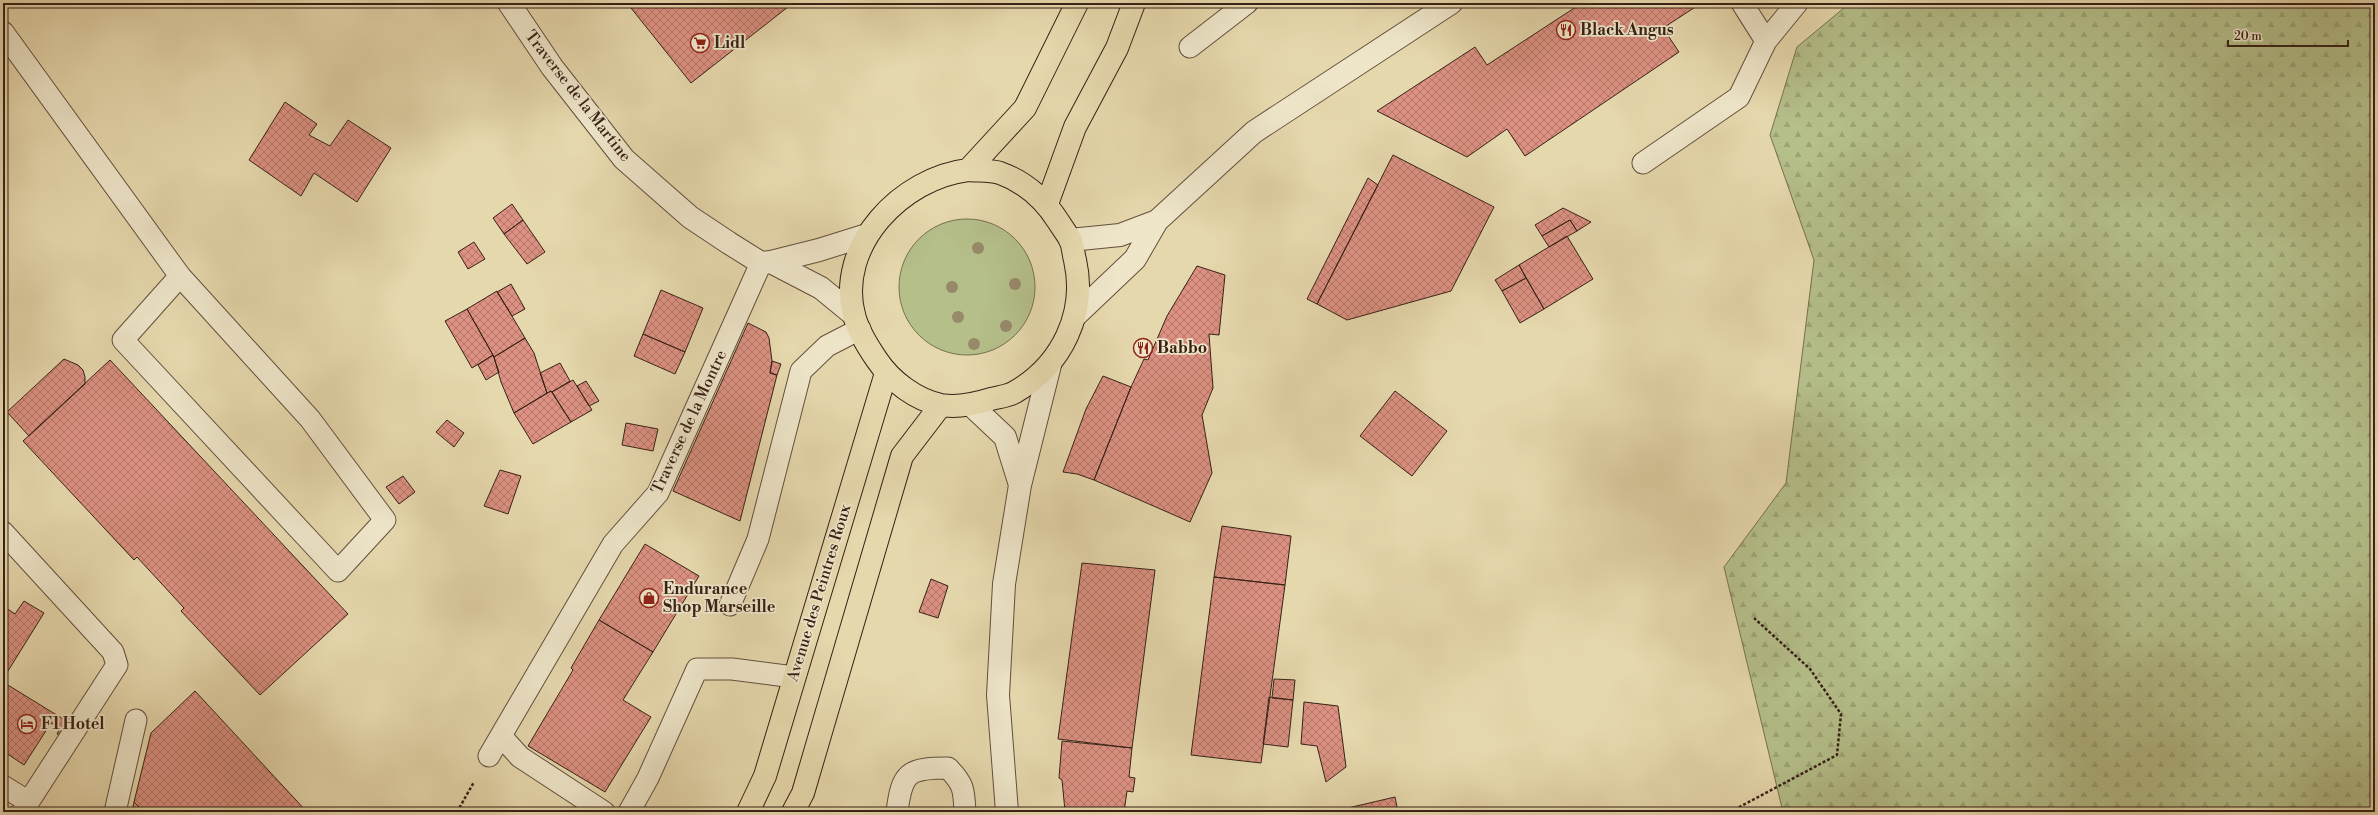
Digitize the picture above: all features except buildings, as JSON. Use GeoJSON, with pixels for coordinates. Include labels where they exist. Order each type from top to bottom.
{"type":"FeatureCollection","features":[{"type":"Feature","properties":{"kind":"main road"},"geometry":{"type":"LineString","coordinates":[[968,170],[1025,108],[1077,3]]}},
{"type":"Feature","properties":{"kind":"main road"},"geometry":{"type":"LineString","coordinates":[[1047,204],[1075,127],[1117,48],[1134,3]]}},
{"type":"Feature","properties":{"kind":"main road"},"geometry":{"type":"LineString","coordinates":[[968,170],[999,173],[1027,187],[1047,204],[1070,240],[1079,278],[1075,316],[1066,342],[1050,365],[1015,393],[971,405],[941,405],[911,392],[886,373],[867,346],[857,322],[852,288],[856,260],[867,235],[888,209],[916,189],[948,172],[968,170]]}},
{"type":"Feature","properties":{"kind":"main road","name":"Avenue des Peintres Roux"},"geometry":{"type":"LineString","coordinates":[[748,812],[765,776],[886,373]]}},
{"type":"Feature","properties":{"kind":"main road"},"geometry":{"type":"LineString","coordinates":[[793,812],[803,793],[902,456],[941,405]]}},
{"type":"Feature","properties":{"kind":"street","name":"Traverse de la Martine"},"geometry":{"type":"LineString","coordinates":[[509,3],[552,67],[624,159],[690,217],[766,262],[821,288],[857,322]]}},
{"type":"Feature","properties":{"kind":"street"},"geometry":{"type":"LineString","coordinates":[[1075,316],[1135,259],[1157,221],[1254,132],[1451,3]]}},
{"type":"Feature","properties":{"kind":"street"},"geometry":{"type":"LineString","coordinates":[[1070,240],[1120,235],[1157,221]]}},
{"type":"Feature","properties":{"kind":"street"},"geometry":{"type":"LineString","coordinates":[[766,262],[819,250],[867,235]]}},
{"type":"Feature","properties":{"kind":"street"},"geometry":{"type":"LineString","coordinates":[[1007,812],[998,695],[1004,584],[1020,486],[1050,365]]}},
{"type":"Feature","properties":{"kind":"street"},"geometry":{"type":"LineString","coordinates":[[971,405],[1005,437],[1020,486]]}},
{"type":"Feature","properties":{"kind":"lane"},"geometry":{"type":"LineString","coordinates":[[1190,47],[1246,3]]}},
{"type":"Feature","properties":{"kind":"lane"},"geometry":{"type":"LineString","coordinates":[[1742,3],[1766,40]]}},
{"type":"Feature","properties":{"kind":"lane"},"geometry":{"type":"LineString","coordinates":[[1643,163],[1739,97],[1766,40],[1797,3]]}},
{"type":"Feature","properties":{"kind":"lane"},"geometry":{"type":"LineString","coordinates":[[3,32],[180,276],[310,420],[385,520],[338,571],[123,340],[180,276]]}},
{"type":"Feature","properties":{"kind":"lane","name":"Traverse de la Montre"},"geometry":{"type":"LineString","coordinates":[[489,756],[613,544],[658,493],[766,262]]}},
{"type":"Feature","properties":{"kind":"lane"},"geometry":{"type":"LineString","coordinates":[[730,605],[758,540],[801,371],[827,346],[857,322]]}},
{"type":"Feature","properties":{"kind":"lane"},"geometry":{"type":"LineString","coordinates":[[3,532],[113,652],[117,665],[25,807],[3,786]]}},
{"type":"Feature","properties":{"kind":"lane"},"geometry":{"type":"LineString","coordinates":[[628,812],[648,778],[697,669],[732,669],[794,677]]}},
{"type":"Feature","properties":{"kind":"lane"},"geometry":{"type":"LineString","coordinates":[[115,812],[136,720]]}},
{"type":"Feature","properties":{"kind":"lane"},"geometry":{"type":"LineString","coordinates":[[501,736],[520,757],[604,812]]}},
{"type":"Feature","properties":{"kind":"lane"},"geometry":{"type":"LineString","coordinates":[[897,812],[900,789],[905,779],[921,768],[948,768],[960,781],[964,791],[965,812]]}},
{"type":"Feature","properties":{"kind":"path"},"geometry":{"type":"LineString","coordinates":[[1730,812],[1837,755],[1841,714],[1810,669],[1754,618]]}},
{"type":"Feature","properties":{"kind":"green space"},"geometry":{"type":"Polygon","coordinates":[[[1850,3],[2375,3],[2375,812],[1783,812],[1724,567],[1786,483],[1814,260],[1770,135],[1797,47],[1850,3]]]}},
{"type":"Feature","properties":{"kind":"green space"},"geometry":{"type":"Polygon","coordinates":[[[960,219],[974,219],[999,227],[1010,234],[1020,244],[1030,261],[1034,274],[1034,300],[1030,313],[1020,330],[1010,340],[987,352],[974,355],[960,355],[935,347],[924,340],[914,330],[902,307],[899,294],[899,280],[907,255],[914,244],[924,234],[947,222],[960,219]]]}},
{"type":"Feature","properties":{"kind":"place","name":"Black Angus"},"geometry":{"type":"Point","coordinates":[1566,30]}},
{"type":"Feature","properties":{"kind":"place","name":"Lidl"},"geometry":{"type":"Point","coordinates":[700,43]}},
{"type":"Feature","properties":{"kind":"place","name":"Babbo"},"geometry":{"type":"Point","coordinates":[1143,348]}},
{"type":"Feature","properties":{"kind":"place","name":"Endurance Shop Marseille"},"geometry":{"type":"Point","coordinates":[649,598]}},
{"type":"Feature","properties":{"kind":"place","name":"F1 Hotel"},"geometry":{"type":"Point","coordinates":[27,724]}}]}
